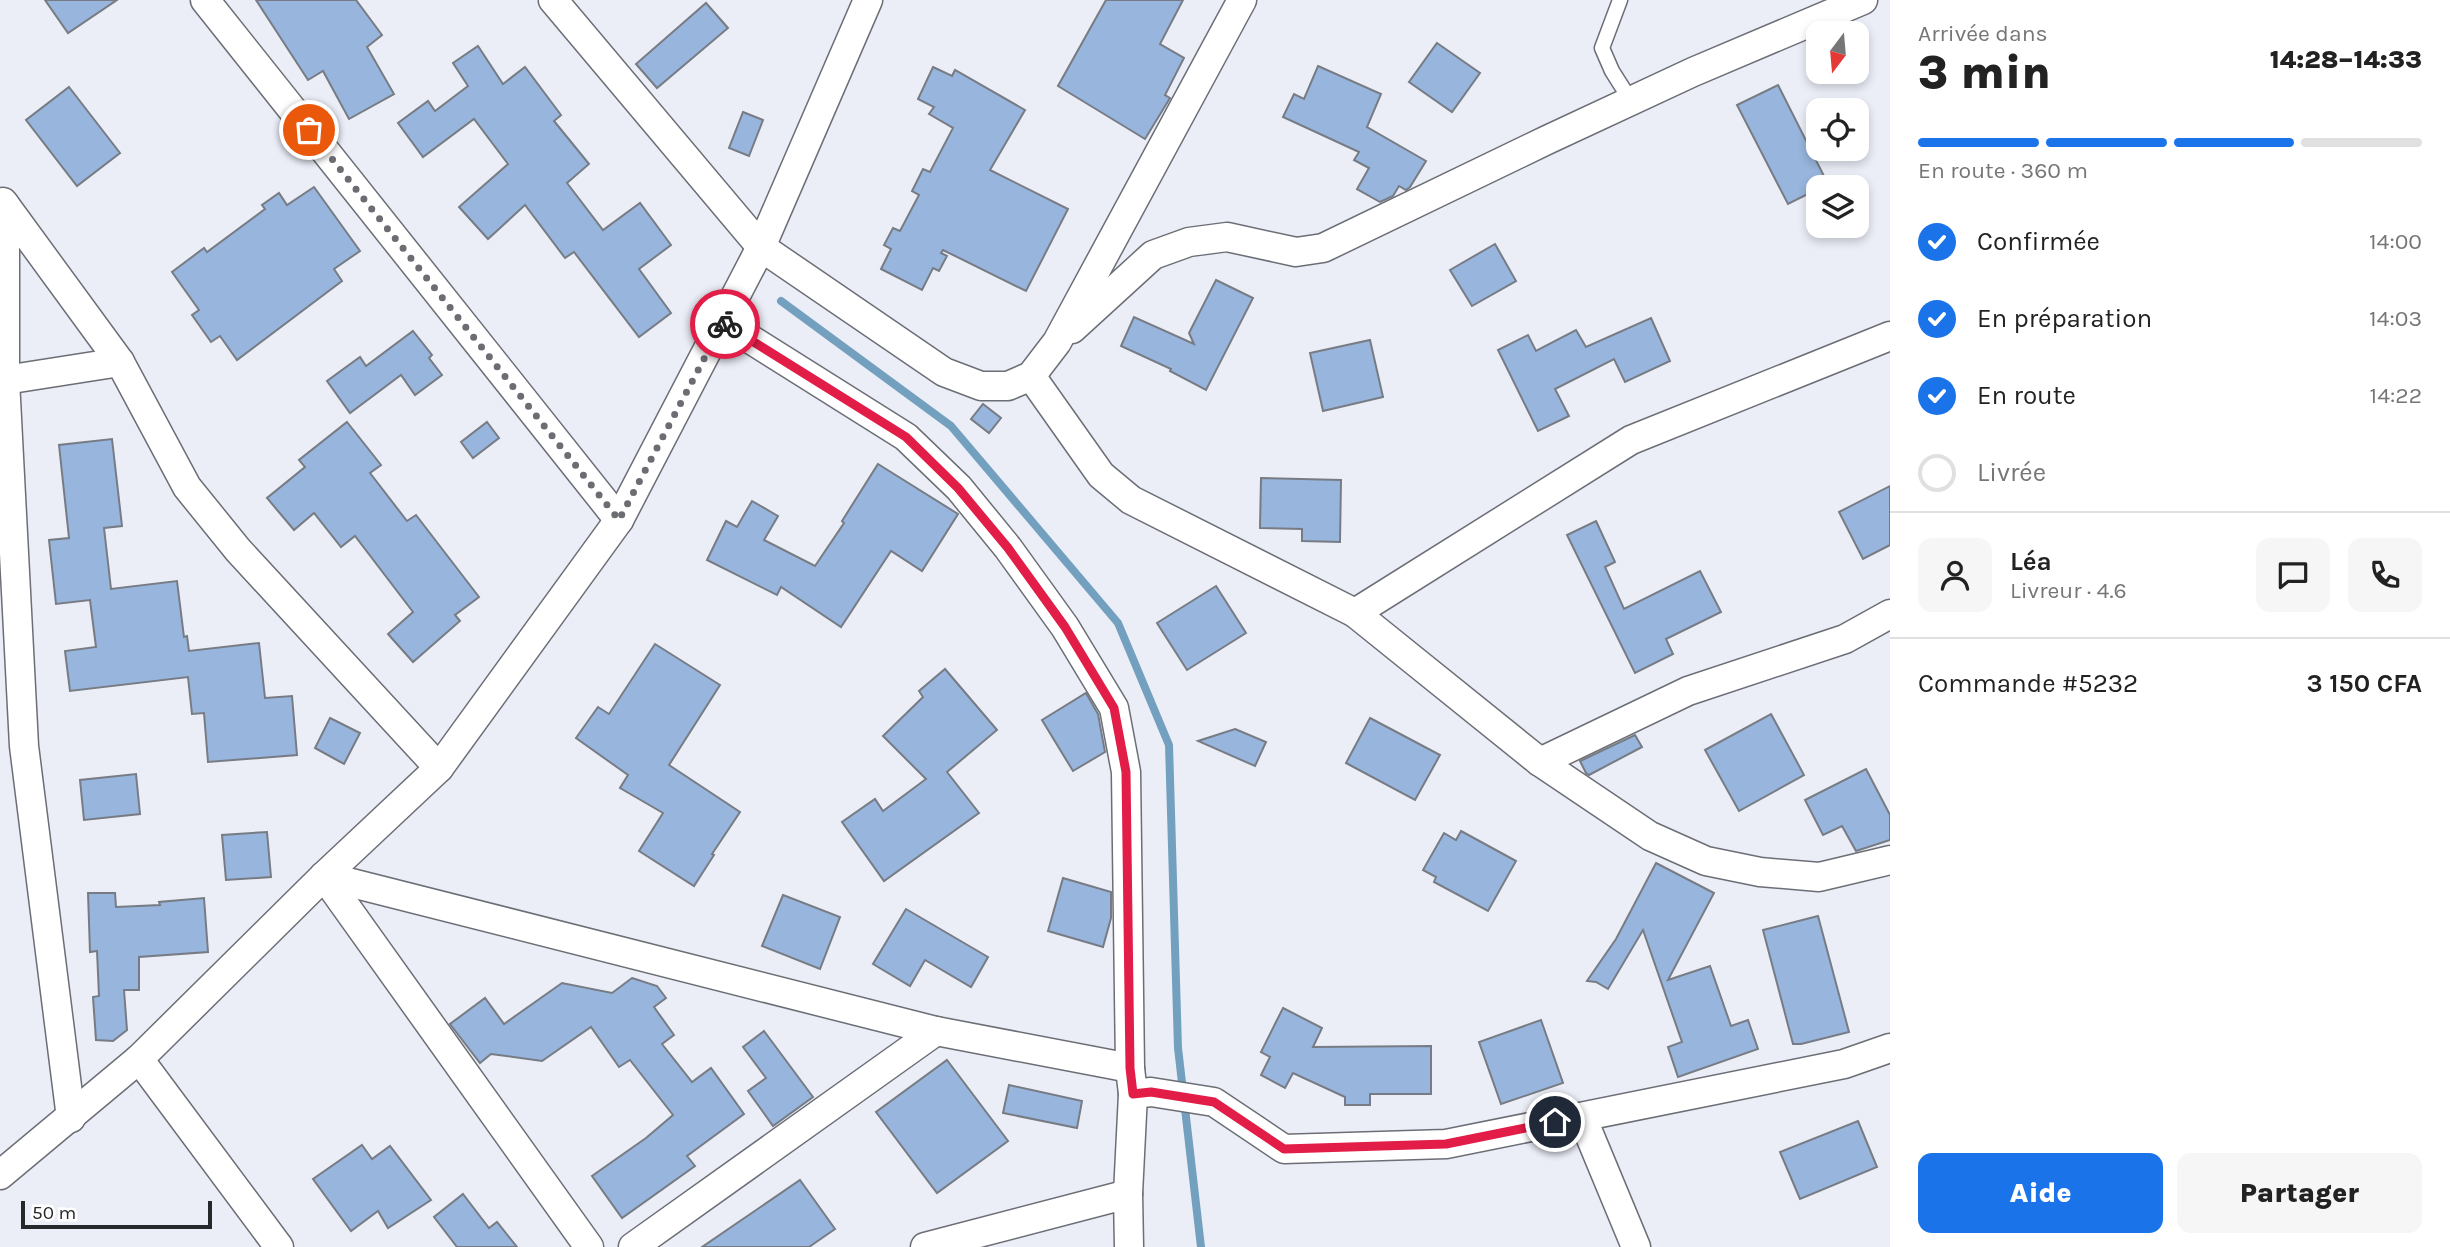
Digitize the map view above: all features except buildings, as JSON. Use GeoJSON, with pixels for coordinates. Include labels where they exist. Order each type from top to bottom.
{"type":"FeatureCollection","features":[{"type":"Feature","properties":{"kind":"street"},"geometry":{"type":"LineString","coordinates":[[205,0],[619,520]]}},
{"type":"Feature","properties":{"kind":"street"},"geometry":{"type":"LineString","coordinates":[[553,0],[761,247],[944,372],[981,386],[1007,386],[1031,376],[1057,342],[1242,0]]}},
{"type":"Feature","properties":{"kind":"street"},"geometry":{"type":"LineString","coordinates":[[1057,342],[1153,255],[1189,242],[1227,237],[1296,252],[1323,248],[1631,101],[1863,0]]}},
{"type":"Feature","properties":{"kind":"street"},"geometry":{"type":"LineString","coordinates":[[0,1175],[139,1059],[324,876],[439,768],[619,520],[761,247],[863,3]]}},
{"type":"Feature","properties":{"kind":"street"},"geometry":{"type":"LineString","coordinates":[[3,201],[120,362],[187,487],[238,550],[439,768]]}},
{"type":"Feature","properties":{"kind":"street"},"geometry":{"type":"LineString","coordinates":[[3,201],[5,380],[24,746],[71,1118]]}},
{"type":"Feature","properties":{"kind":"street"},"geometry":{"type":"LineString","coordinates":[[723,323],[906,437],[958,488],[1008,548],[1065,627],[1114,708],[1126,772],[1138,1085],[1128,1194],[1129,1247]]}},
{"type":"Feature","properties":{"kind":"street"},"geometry":{"type":"LineString","coordinates":[[1355,613],[1631,440],[1890,337]]}},
{"type":"Feature","properties":{"kind":"street"},"geometry":{"type":"LineString","coordinates":[[5,380],[120,362]]}},
{"type":"Feature","properties":{"kind":"street"},"geometry":{"type":"LineString","coordinates":[[1031,376],[1101,475],[1132,500],[1355,613],[1540,762],[1650,836],[1706,860],[1760,872],[1819,877],[1890,860]]}},
{"type":"Feature","properties":{"kind":"street"},"geometry":{"type":"LineString","coordinates":[[1540,762],[1688,691],[1845,639],[1890,614]]}},
{"type":"Feature","properties":{"kind":"street"},"geometry":{"type":"LineString","coordinates":[[324,876],[1138,1085],[1214,1102],[1284,1149],[1446,1144],[1844,1064],[1890,1048]]}},
{"type":"Feature","properties":{"kind":"street"},"geometry":{"type":"LineString","coordinates":[[324,876],[589,1247]]}},
{"type":"Feature","properties":{"kind":"street"},"geometry":{"type":"LineString","coordinates":[[633,1247],[936,1031]]}},
{"type":"Feature","properties":{"kind":"street"},"geometry":{"type":"LineString","coordinates":[[139,1059],[279,1247]]}},
{"type":"Feature","properties":{"kind":"street"},"geometry":{"type":"LineString","coordinates":[[1582,1117],[1636,1247]]}},
{"type":"Feature","properties":{"kind":"street"},"geometry":{"type":"LineString","coordinates":[[925,1247],[1128,1194]]}},
{"type":"Feature","properties":{"kind":"lane"},"geometry":{"type":"LineString","coordinates":[[1620,0],[1602,48],[1612,71],[1631,101]]}},
{"type":"Feature","properties":{"kind":"waterway"},"geometry":{"type":"LineString","coordinates":[[781,301],[951,426],[1118,623],[1169,745],[1178,1048],[1201,1247]]}},
{"type":"Feature","properties":{"kind":"way so far"},"geometry":{"type":"LineString","coordinates":[[309,130],[619,520],[723,323],[725,324]]}},
{"type":"Feature","properties":{"kind":"route"},"geometry":{"type":"LineString","coordinates":[[725,324],[906,437],[958,488],[1008,548],[1065,627],[1114,708],[1126,772],[1130,1068],[1133,1094],[1151,1092],[1214,1102],[1284,1149],[1446,1144],[1555,1122]]}}]}
